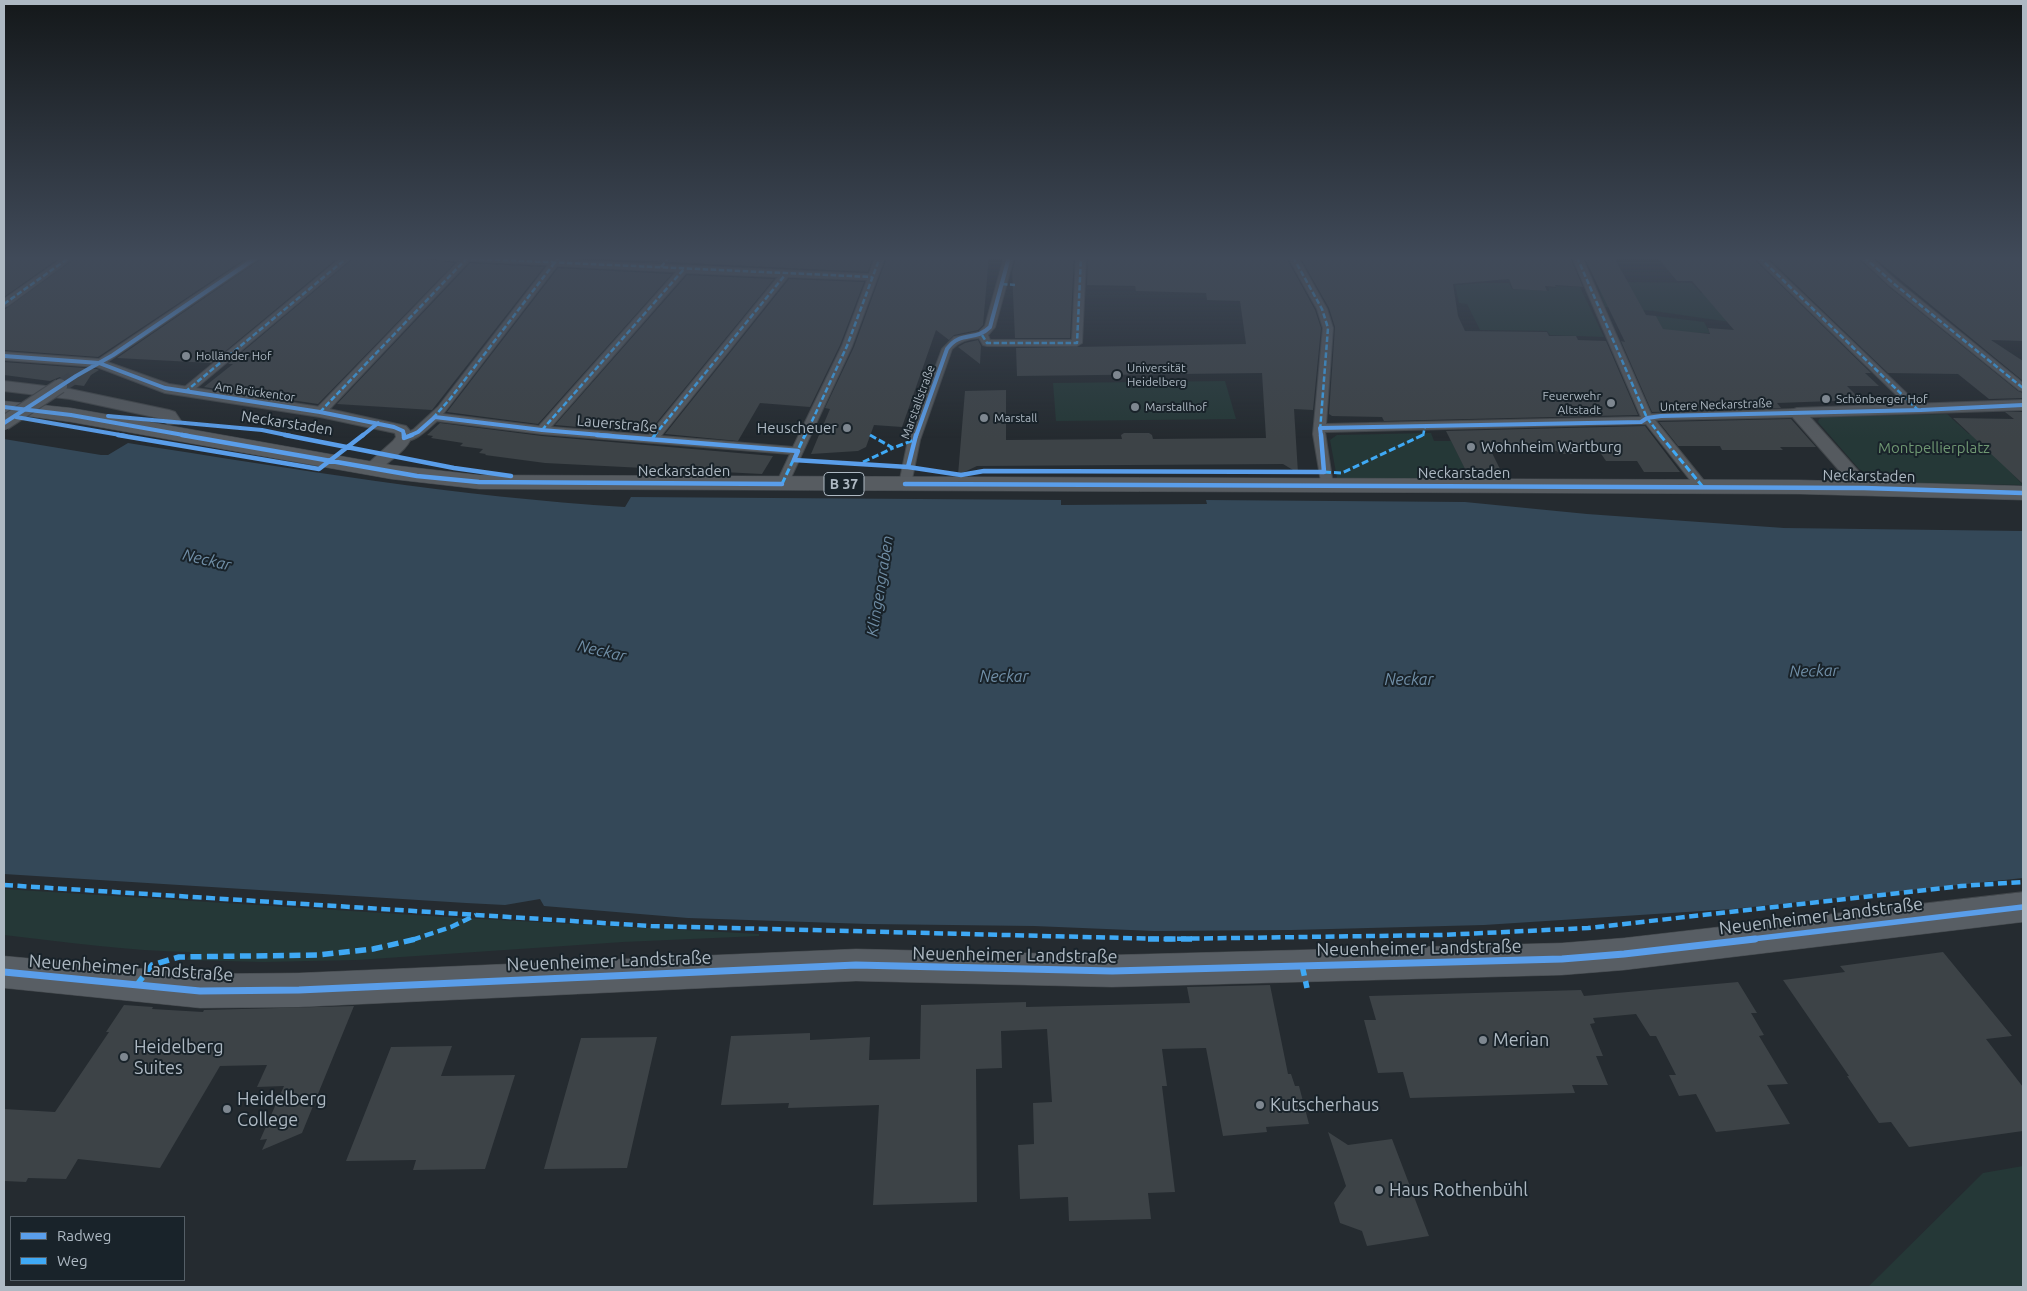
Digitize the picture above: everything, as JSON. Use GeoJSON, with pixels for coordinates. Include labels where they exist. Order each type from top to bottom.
{"type":"FeatureCollection","features":[{"type":"Feature","properties":{"kind":"main road","name":"Neckarstaden"},"geometry":{"type":"LineString","coordinates":[[4,407],[71,415],[379,461]]}},
{"type":"Feature","properties":{"kind":"main road","name":"Neckarstaden"},"geometry":{"type":"LineString","coordinates":[[71,415],[173,421],[262,430],[446,479],[502,483],[526,480],[782,484],[1864,488],[2023,493]]}},
{"type":"Feature","properties":{"kind":"main road","name":"Neuenheimer Landstraße"},"geometry":{"type":"LineString","coordinates":[[4,972],[200,991],[299,990],[856,965],[1112,971],[1562,959],[1624,954],[2023,907]]}},
{"type":"Feature","properties":{"kind":"street"},"geometry":{"type":"LineString","coordinates":[[76,376],[113,355],[168,317]]}},
{"type":"Feature","properties":{"kind":"street"},"geometry":{"type":"LineString","coordinates":[[185,392],[275,317]]}},
{"type":"Feature","properties":{"kind":"street"},"geometry":{"type":"LineString","coordinates":[[325,407],[411,317]]}},
{"type":"Feature","properties":{"kind":"street"},"geometry":{"type":"LineString","coordinates":[[379,461],[404,438],[418,432],[438,413],[512,317]]}},
{"type":"Feature","properties":{"kind":"street"},"geometry":{"type":"LineString","coordinates":[[542,430],[641,317]]}},
{"type":"Feature","properties":{"kind":"street"},"geometry":{"type":"LineString","coordinates":[[651,440],[751,317]]}},
{"type":"Feature","properties":{"kind":"street"},"geometry":{"type":"LineString","coordinates":[[782,484],[847,346],[858,317]]}},
{"type":"Feature","properties":{"kind":"street"},"geometry":{"type":"LineString","coordinates":[[993,317],[990,327],[982,335],[987,343],[1077,343],[1078,317]]}},
{"type":"Feature","properties":{"kind":"street"},"geometry":{"type":"LineString","coordinates":[[1324,317],[1328,328],[1320,428],[1327,485]]}},
{"type":"Feature","properties":{"kind":"street"},"geometry":{"type":"LineString","coordinates":[[1602,317],[1647,418],[1703,487]]}},
{"type":"Feature","properties":{"kind":"street"},"geometry":{"type":"LineString","coordinates":[[1822,317],[1918,410]]}},
{"type":"Feature","properties":{"kind":"street"},"geometry":{"type":"LineString","coordinates":[[1935,317],[2023,388]]}},
{"type":"Feature","properties":{"kind":"street","name":"Marstallstraße"},"geometry":{"type":"LineString","coordinates":[[904,484],[914,440],[947,349],[958,338],[982,335]]}},
{"type":"Feature","properties":{"kind":"street","name":"Am Brückentor"},"geometry":{"type":"LineString","coordinates":[[4,356],[98,363],[166,388],[185,392],[325,407],[394,427],[403,431],[404,438]]}},
{"type":"Feature","properties":{"kind":"street"},"geometry":{"type":"LineString","coordinates":[[4,386],[70,394],[169,415],[173,421]]}},
{"type":"Feature","properties":{"kind":"street"},"geometry":{"type":"LineString","coordinates":[[4,423],[60,386]]}},
{"type":"Feature","properties":{"kind":"street","name":"Untere Neckarstraße"},"geometry":{"type":"LineString","coordinates":[[1320,428],[1641,422],[1647,418],[1660,416],[1918,410],[2023,405]]}},
{"type":"Feature","properties":{"kind":"street","name":"Lauerstraße"},"geometry":{"type":"LineString","coordinates":[[438,413],[542,430],[733,449],[776,449],[796,456]]}},
{"type":"Feature","properties":{"kind":"street"},"geometry":{"type":"LineString","coordinates":[[1797,413],[1864,488]]}},
{"type":"Feature","properties":{"kind":"green space"},"geometry":{"type":"Polygon","coordinates":[[[1474,317],[1595,317],[1604,337],[1550,335],[1547,331],[1480,330],[1474,317]]]}},
{"type":"Feature","properties":{"kind":"green space"},"geometry":{"type":"Polygon","coordinates":[[[1657,317],[1704,322],[1710,333],[1664,332],[1657,317]]]}},
{"type":"Feature","properties":{"kind":"green space"},"geometry":{"type":"Polygon","coordinates":[[[1697,317],[1732,317],[1737,323],[1697,317]]]}},
{"type":"Feature","properties":{"kind":"green space"},"geometry":{"type":"Polygon","coordinates":[[[1225,381],[1236,419],[1056,421],[1053,383],[1225,381]]]}},
{"type":"Feature","properties":{"kind":"green space","name":"Montpellierplatz"},"geometry":{"type":"Polygon","coordinates":[[[1947,414],[1969,434],[1974,434],[2023,485],[1902,483],[1875,478],[1859,469],[1818,422],[1819,419],[1824,417],[1947,414]]]}},
{"type":"Feature","properties":{"kind":"green space"},"geometry":{"type":"Polygon","coordinates":[[[1431,433],[1434,441],[1451,441],[1466,471],[1448,471],[1452,479],[1337,478],[1330,440],[1337,435],[1431,433]]]}},
{"type":"Feature","properties":{"kind":"green space"},"geometry":{"type":"Polygon","coordinates":[[[4,889],[462,918],[759,934],[759,936],[623,942],[357,960],[263,962],[187,960],[191,952],[120,948],[4,935],[4,889]]]}},
{"type":"Feature","properties":{"kind":"green space"},"geometry":{"type":"Polygon","coordinates":[[[2023,1166],[2023,1287],[1868,1287],[1983,1173],[2023,1166]]]}},
{"type":"Feature","properties":{"kind":"water"},"geometry":{"type":"Polygon","coordinates":[[[4,439],[101,455],[108,455],[128,443],[438,489],[625,507],[631,497],[1061,500],[1061,505],[1207,504],[1206,500],[1465,502],[1587,514],[1784,528],[2023,531],[2023,878],[1733,909],[1484,925],[1292,930],[1154,931],[1034,926],[868,924],[688,918],[544,906],[540,899],[505,905],[4,874],[4,439]]]}},
{"type":"Feature","properties":{"kind":"building"},"geometry":{"type":"Polygon","coordinates":[[[4,317],[158,317],[98,357],[4,350],[4,317]]]}},
{"type":"Feature","properties":{"kind":"building"},"geometry":{"type":"Polygon","coordinates":[[[176,317],[266,317],[211,363],[117,358],[176,317]]]}},
{"type":"Feature","properties":{"kind":"building"},"geometry":{"type":"Polygon","coordinates":[[[283,317],[402,317],[318,404],[204,387],[233,364],[228,364],[283,317]]]}},
{"type":"Feature","properties":{"kind":"building"},"geometry":{"type":"Polygon","coordinates":[[[419,317],[505,317],[432,410],[337,404],[419,317]]]}},
{"type":"Feature","properties":{"kind":"building"},"geometry":{"type":"Polygon","coordinates":[[[520,317],[633,317],[538,424],[447,412],[520,317]]]}},
{"type":"Feature","properties":{"kind":"building"},"geometry":{"type":"Polygon","coordinates":[[[650,317],[743,317],[648,433],[555,425],[650,317]]]}},
{"type":"Feature","properties":{"kind":"building"},"geometry":{"type":"Polygon","coordinates":[[[758,317],[851,317],[840,345],[810,407],[760,403],[738,441],[665,434],[758,317]]]}},
{"type":"Feature","properties":{"kind":"building"},"geometry":{"type":"Polygon","coordinates":[[[865,317],[984,317],[983,325],[978,330],[954,335],[949,340],[936,330],[902,427],[874,425],[866,447],[858,451],[811,454],[830,409],[825,408],[854,347],[865,317]]]}},
{"type":"Feature","properties":{"kind":"building"},"geometry":{"type":"Polygon","coordinates":[[[1014,317],[1071,317],[1070,338],[1015,338],[1014,317]]]}},
{"type":"Feature","properties":{"kind":"building"},"geometry":{"type":"Polygon","coordinates":[[[1242,317],[1317,317],[1321,328],[1313,410],[1294,409],[1298,473],[1283,464],[977,466],[958,475],[965,391],[1006,390],[1006,440],[1122,439],[1121,435],[1124,433],[1149,433],[1153,439],[1266,438],[1262,373],[1017,376],[1016,348],[1246,344],[1242,317]]]}},
{"type":"Feature","properties":{"kind":"building"},"geometry":{"type":"Polygon","coordinates":[[[1332,317],[1459,317],[1465,331],[1547,332],[1549,336],[1576,336],[1578,340],[1606,341],[1638,415],[1384,421],[1382,417],[1332,416],[1329,414],[1335,327],[1332,317]]]}},
{"type":"Feature","properties":{"kind":"building"},"geometry":{"type":"Polygon","coordinates":[[[1613,317],[1657,317],[1663,329],[1710,334],[1708,328],[1734,330],[1723,317],[1814,317],[1871,373],[1865,373],[1879,386],[1847,386],[1861,400],[1777,403],[1781,408],[1652,412],[1621,341],[1625,342],[1613,317]]]}},
{"type":"Feature","properties":{"kind":"building"},"geometry":{"type":"Polygon","coordinates":[[[1830,317],[1927,317],[2018,391],[2023,393],[2023,398],[1989,399],[1958,374],[1888,373],[1830,317]]]}},
{"type":"Feature","properties":{"kind":"building"},"geometry":{"type":"Polygon","coordinates":[[[1946,317],[2023,317],[2023,341],[1991,340],[2023,361],[2023,381],[1946,317]]]}},
{"type":"Feature","properties":{"kind":"building"},"geometry":{"type":"Polygon","coordinates":[[[978,340],[981,346],[980,364],[958,347],[978,340]]]}},
{"type":"Feature","properties":{"kind":"building"},"geometry":{"type":"Polygon","coordinates":[[[4,362],[99,370],[91,375],[84,386],[69,384],[64,378],[60,377],[50,381],[4,375],[4,362]]]}},
{"type":"Feature","properties":{"kind":"building"},"geometry":{"type":"Polygon","coordinates":[[[2005,412],[2023,412],[2023,484],[1953,418],[2014,419],[2005,412]]]}},
{"type":"Feature","properties":{"kind":"building"},"geometry":{"type":"Polygon","coordinates":[[[1791,419],[1816,447],[1780,447],[1783,450],[1722,450],[1720,446],[1678,446],[1659,422],[1791,419]]]}},
{"type":"Feature","properties":{"kind":"building"},"geometry":{"type":"Polygon","coordinates":[[[440,423],[542,436],[773,456],[762,474],[545,463],[485,455],[479,453],[483,449],[460,446],[463,443],[431,438],[433,436],[427,435],[440,423]]]}},
{"type":"Feature","properties":{"kind":"building"},"geometry":{"type":"Polygon","coordinates":[[[1645,426],[1680,472],[1644,472],[1637,461],[1606,461],[1591,439],[1573,454],[1563,454],[1546,447],[1489,447],[1501,471],[1466,471],[1446,431],[1645,426]]]}},
{"type":"Feature","properties":{"kind":"building"},"geometry":{"type":"Polygon","coordinates":[[[1943,952],[2012,1036],[1986,1039],[2023,1087],[2023,1131],[1909,1147],[1891,1122],[1879,1123],[1783,980],[1845,972],[1840,966],[1943,952]]]}},
{"type":"Feature","properties":{"kind":"building"},"geometry":{"type":"Polygon","coordinates":[[[1738,982],[1757,1013],[1751,1013],[1764,1035],[1759,1036],[1788,1084],[1767,1085],[1790,1124],[1716,1132],[1696,1094],[1679,1096],[1669,1075],[1676,1075],[1656,1036],[1650,1036],[1636,1014],[1593,1018],[1595,1023],[1590,1024],[1603,1056],[1596,1056],[1608,1085],[1572,1085],[1575,1093],[1410,1098],[1403,1072],[1378,1073],[1364,1020],[1376,1020],[1369,996],[1581,990],[1584,996],[1738,982]]]}},
{"type":"Feature","properties":{"kind":"building"},"geometry":{"type":"Polygon","coordinates":[[[1270,985],[1288,1074],[1291,1074],[1295,1086],[1299,1086],[1309,1124],[1266,1127],[1267,1132],[1223,1136],[1206,1048],[1162,1049],[1167,1086],[1162,1086],[1175,1192],[1148,1193],[1151,1219],[1069,1221],[1068,1197],[1020,1199],[1018,1145],[1034,1144],[1033,1103],[1052,1102],[1047,1029],[1001,1031],[1002,1068],[976,1069],[977,1202],[873,1205],[879,1105],[788,1108],[789,1103],[721,1105],[731,1036],[810,1033],[810,1040],[870,1037],[869,1060],[920,1059],[921,1005],[1026,1002],[1026,1007],[1190,1003],[1187,987],[1270,985]]]}},
{"type":"Feature","properties":{"kind":"building"},"geometry":{"type":"Polygon","coordinates":[[[124,1005],[153,1007],[152,1009],[203,1012],[204,1010],[354,1006],[302,1133],[262,1150],[267,1139],[260,1140],[284,1086],[257,1087],[267,1065],[220,1066],[160,1168],[78,1159],[66,1179],[28,1178],[26,1182],[4,1181],[4,1109],[55,1112],[109,1032],[106,1032],[124,1005]]]}},
{"type":"Feature","properties":{"kind":"building"},"geometry":{"type":"Polygon","coordinates":[[[657,1037],[627,1168],[544,1169],[581,1038],[657,1037]]]}},
{"type":"Feature","properties":{"kind":"building"},"geometry":{"type":"Polygon","coordinates":[[[452,1046],[441,1076],[515,1075],[485,1169],[413,1170],[416,1160],[346,1161],[391,1047],[452,1046]]]}},
{"type":"Feature","properties":{"kind":"building","name":"Haus Rothenbühl"},"geometry":{"type":"Polygon","coordinates":[[[1328,1132],[1348,1145],[1392,1139],[1429,1236],[1367,1246],[1362,1231],[1340,1223],[1334,1203],[1346,1186],[1328,1132]]]}},
{"type":"Feature","properties":{"kind":"tunnel"},"geometry":{"type":"LineString","coordinates":[[60,386],[76,376]]}},
{"type":"Feature","properties":{"kind":"marked path"},"geometry":{"type":"LineString","coordinates":[[185,392],[275,317]]}},
{"type":"Feature","properties":{"kind":"marked path"},"geometry":{"type":"LineString","coordinates":[[320,412],[410,317]]}},
{"type":"Feature","properties":{"kind":"marked path"},"geometry":{"type":"LineString","coordinates":[[433,418],[450,399],[513,317]]}},
{"type":"Feature","properties":{"kind":"marked path"},"geometry":{"type":"LineString","coordinates":[[542,430],[641,317]]}},
{"type":"Feature","properties":{"kind":"marked path"},"geometry":{"type":"LineString","coordinates":[[651,440],[751,317]]}},
{"type":"Feature","properties":{"kind":"marked path"},"geometry":{"type":"LineString","coordinates":[[782,484],[847,346],[858,317]]}},
{"type":"Feature","properties":{"kind":"marked path"},"geometry":{"type":"LineString","coordinates":[[982,335],[987,343],[1077,343],[1078,317]]}},
{"type":"Feature","properties":{"kind":"marked path"},"geometry":{"type":"LineString","coordinates":[[1320,431],[1328,328],[1325,317]]}},
{"type":"Feature","properties":{"kind":"marked path"},"geometry":{"type":"LineString","coordinates":[[1603,317],[1647,418],[1703,487]]}},
{"type":"Feature","properties":{"kind":"marked path"},"geometry":{"type":"LineString","coordinates":[[1822,317],[1918,410]]}},
{"type":"Feature","properties":{"kind":"marked path"},"geometry":{"type":"LineString","coordinates":[[1935,317],[2023,388]]}},
{"type":"Feature","properties":{"kind":"marked path"},"geometry":{"type":"LineString","coordinates":[[1324,472],[1342,473],[1423,436],[1425,426]]}},
{"type":"Feature","properties":{"kind":"marked path"},"geometry":{"type":"LineString","coordinates":[[806,431],[817,431]]}},
{"type":"Feature","properties":{"kind":"marked path"},"geometry":{"type":"LineString","coordinates":[[870,435],[893,448],[914,440]]}},
{"type":"Feature","properties":{"kind":"marked path"},"geometry":{"type":"LineString","coordinates":[[863,462],[893,448]]}},
{"type":"Feature","properties":{"kind":"marked path"},"geometry":{"type":"LineString","coordinates":[[4,885],[651,926],[1164,939],[1442,935],[1588,928],[1961,886],[2023,882]]}},
{"type":"Feature","properties":{"kind":"marked path"},"geometry":{"type":"LineString","coordinates":[[136,986],[149,967],[166,959],[193,956],[292,957],[346,953],[373,949],[426,936],[476,915]]}},
{"type":"Feature","properties":{"kind":"marked path"},"geometry":{"type":"LineString","coordinates":[[1302,965],[1307,988]]}},
{"type":"Feature","properties":{"kind":"cycle path"},"geometry":{"type":"LineString","coordinates":[[4,423],[76,376],[113,355],[168,317]]}},
{"type":"Feature","properties":{"kind":"cycle path"},"geometry":{"type":"LineString","coordinates":[[908,467],[914,440],[947,349],[958,339],[982,335],[990,327],[993,317]]}},
{"type":"Feature","properties":{"kind":"cycle path"},"geometry":{"type":"LineString","coordinates":[[4,356],[99,363],[165,388],[320,412],[394,427],[403,431],[404,438],[418,432],[435,417],[542,430],[798,451],[794,460],[908,467],[961,475],[984,471],[1324,472],[1320,428],[1641,422],[1647,418],[1661,416],[1921,410],[2023,405]]}},
{"type":"Feature","properties":{"kind":"cycle path"},"geometry":{"type":"LineString","coordinates":[[4,407],[71,415],[417,476],[479,482],[782,484]]}},
{"type":"Feature","properties":{"kind":"cycle path"},"geometry":{"type":"LineString","coordinates":[[108,416],[262,430],[454,468],[511,476]]}},
{"type":"Feature","properties":{"kind":"cycle path"},"geometry":{"type":"LineString","coordinates":[[16,417],[319,469],[378,423]]}},
{"type":"Feature","properties":{"kind":"cycle path"},"geometry":{"type":"LineString","coordinates":[[905,484],[1864,488],[2023,493]]}},
{"type":"Feature","properties":{"kind":"cycle path"},"geometry":{"type":"LineString","coordinates":[[4,972],[200,991],[299,990],[856,965],[1112,971],[1562,959],[1624,954],[2023,907]]}},
{"type":"Feature","properties":{"kind":"place","name":"Holländer Hof"},"geometry":{"type":"Point","coordinates":[186,356]}},
{"type":"Feature","properties":{"kind":"place","name":"Universität Heidelberg"},"geometry":{"type":"Point","coordinates":[1117,375]}},
{"type":"Feature","properties":{"kind":"place","name":"Schönberger Hof"},"geometry":{"type":"Point","coordinates":[1826,399]}},
{"type":"Feature","properties":{"kind":"place","name":"Feuerwehr Altstadt"},"geometry":{"type":"Point","coordinates":[1611,403]}},
{"type":"Feature","properties":{"kind":"place","name":"Marstallhof"},"geometry":{"type":"Point","coordinates":[1135,407]}},
{"type":"Feature","properties":{"kind":"place","name":"Marstall"},"geometry":{"type":"Point","coordinates":[984,418]}},
{"type":"Feature","properties":{"kind":"place","name":"Heuscheuer"},"geometry":{"type":"Point","coordinates":[847,428]}},
{"type":"Feature","properties":{"kind":"place","name":"Wohnheim Wartburg"},"geometry":{"type":"Point","coordinates":[1471,447]}},
{"type":"Feature","properties":{"kind":"place","name":"Merian"},"geometry":{"type":"Point","coordinates":[1483,1040]}},
{"type":"Feature","properties":{"kind":"place","name":"Heidelberg Suites"},"geometry":{"type":"Point","coordinates":[124,1057]}},
{"type":"Feature","properties":{"kind":"place","name":"Kutscherhaus"},"geometry":{"type":"Point","coordinates":[1260,1105]}},
{"type":"Feature","properties":{"kind":"place","name":"Heidelberg College"},"geometry":{"type":"Point","coordinates":[227,1109]}},
{"type":"Feature","properties":{"kind":"place","name":"Haus Rothenbühl"},"geometry":{"type":"Point","coordinates":[1379,1190]}},
{"type":"Feature","properties":{"kind":"water label","name":"Neckar"},"geometry":{"type":"Point","coordinates":[207,560]}},
{"type":"Feature","properties":{"kind":"water label","name":"Klingengraben"},"geometry":{"type":"Point","coordinates":[880,586]}},
{"type":"Feature","properties":{"kind":"water label","name":"Neckar"},"geometry":{"type":"Point","coordinates":[602,651]}},
{"type":"Feature","properties":{"kind":"water label","name":"Neckar"},"geometry":{"type":"Point","coordinates":[1814,671]}},
{"type":"Feature","properties":{"kind":"water label","name":"Neckar"},"geometry":{"type":"Point","coordinates":[1004,677]}},
{"type":"Feature","properties":{"kind":"water label","name":"Neckar"},"geometry":{"type":"Point","coordinates":[1409,680]}}]}
